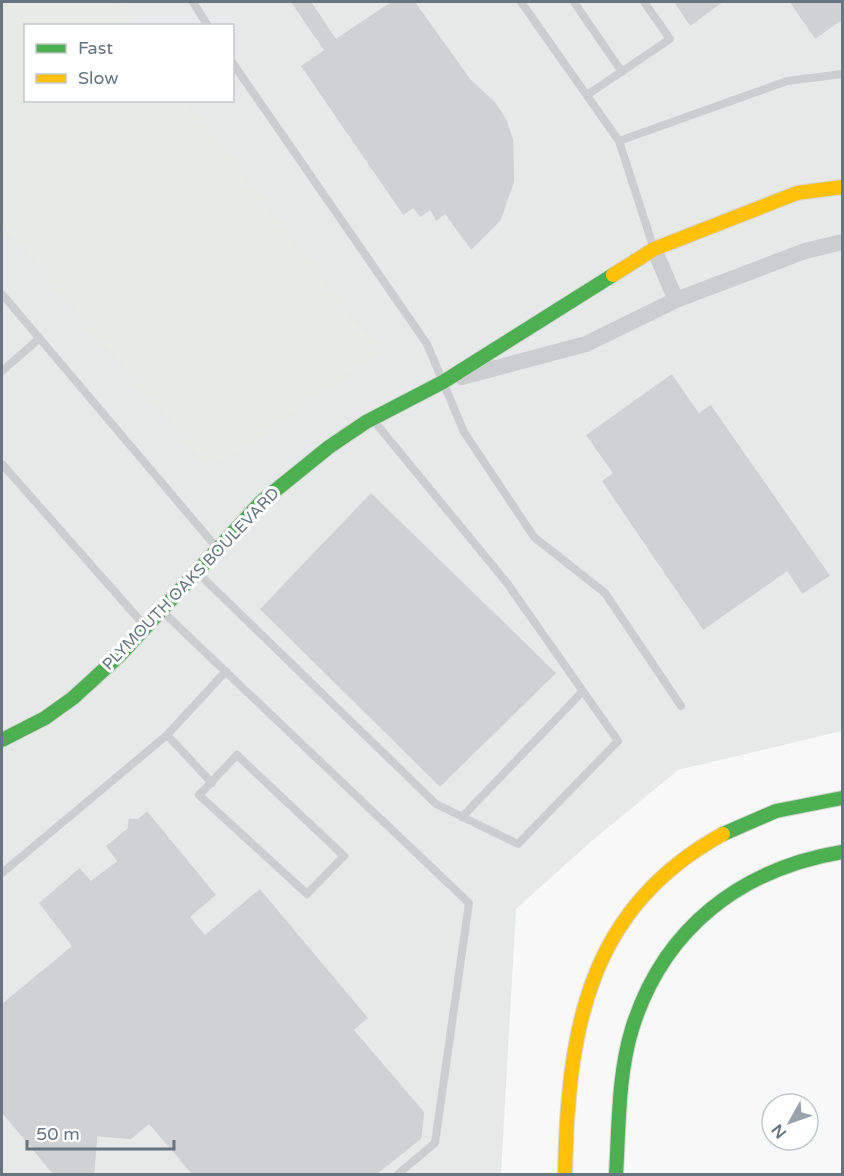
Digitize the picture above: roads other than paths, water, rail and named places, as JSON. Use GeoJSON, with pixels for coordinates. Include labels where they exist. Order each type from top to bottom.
{"type":"FeatureCollection","features":[{"type":"Feature","properties":{"kind":"main road","name":"PLYMOUTH OAKS BOULEVARD"},"geometry":{"type":"LineString","coordinates":[[2,740],[45,718],[73,698],[147,628],[217,548],[289,477],[372,419],[443,382],[654,249],[797,193],[843,187]]}},
{"type":"Feature","properties":{"kind":"main road"},"geometry":{"type":"LineString","coordinates":[[565,1174],[569,1070],[576,1033],[588,990],[604,953],[625,920],[658,882],[724,832],[766,814],[808,803],[843,798]]}},
{"type":"Feature","properties":{"kind":"main road"},"geometry":{"type":"LineString","coordinates":[[616,1174],[621,1087],[633,1028],[651,983],[664,961],[698,921],[739,888],[785,865],[843,852]]}},
{"type":"Feature","properties":{"kind":"street","name":"PLYMOUTH OAKS BOULEVARD"},"geometry":{"type":"LineString","coordinates":[[443,382],[586,344],[676,300],[805,251],[843,243]]}},
{"type":"Feature","properties":{"kind":"street"},"geometry":{"type":"LineString","coordinates":[[654,249],[676,300]]}},
{"type":"Feature","properties":{"kind":"lane"},"geometry":{"type":"LineString","coordinates":[[193,2],[207,24]]}},
{"type":"Feature","properties":{"kind":"lane"},"geometry":{"type":"LineString","coordinates":[[521,2],[619,141],[654,249]]}},
{"type":"Feature","properties":{"kind":"lane"},"geometry":{"type":"LineString","coordinates":[[574,2],[622,72]]}},
{"type":"Feature","properties":{"kind":"lane"},"geometry":{"type":"LineString","coordinates":[[587,95],[670,39],[644,2]]}},
{"type":"Feature","properties":{"kind":"lane"},"geometry":{"type":"LineString","coordinates":[[234,65],[427,344],[464,432],[534,537],[605,593],[681,706]]}},
{"type":"Feature","properties":{"kind":"lane"},"geometry":{"type":"LineString","coordinates":[[619,141],[788,81],[843,74]]}},
{"type":"Feature","properties":{"kind":"lane"},"geometry":{"type":"LineString","coordinates":[[2,294],[217,548]]}},
{"type":"Feature","properties":{"kind":"lane"},"geometry":{"type":"LineString","coordinates":[[2,371],[40,338]]}},
{"type":"Feature","properties":{"kind":"lane"},"geometry":{"type":"LineString","coordinates":[[196,572],[436,804],[518,844],[618,741],[507,583],[372,419]]}},
{"type":"Feature","properties":{"kind":"lane"},"geometry":{"type":"LineString","coordinates":[[2,464],[147,628]]}},
{"type":"Feature","properties":{"kind":"lane"},"geometry":{"type":"LineString","coordinates":[[162,611],[469,903],[435,1143],[398,1174]]}},
{"type":"Feature","properties":{"kind":"lane"},"geometry":{"type":"LineString","coordinates":[[2,873],[167,735],[226,671]]}},
{"type":"Feature","properties":{"kind":"lane"},"geometry":{"type":"LineString","coordinates":[[462,817],[583,691]]}},
{"type":"Feature","properties":{"kind":"lane"},"geometry":{"type":"LineString","coordinates":[[167,735],[212,783]]}},
{"type":"Feature","properties":{"kind":"lane"},"geometry":{"type":"LineString","coordinates":[[237,755],[344,856],[307,894],[200,795],[212,783],[237,755]]}}]}
